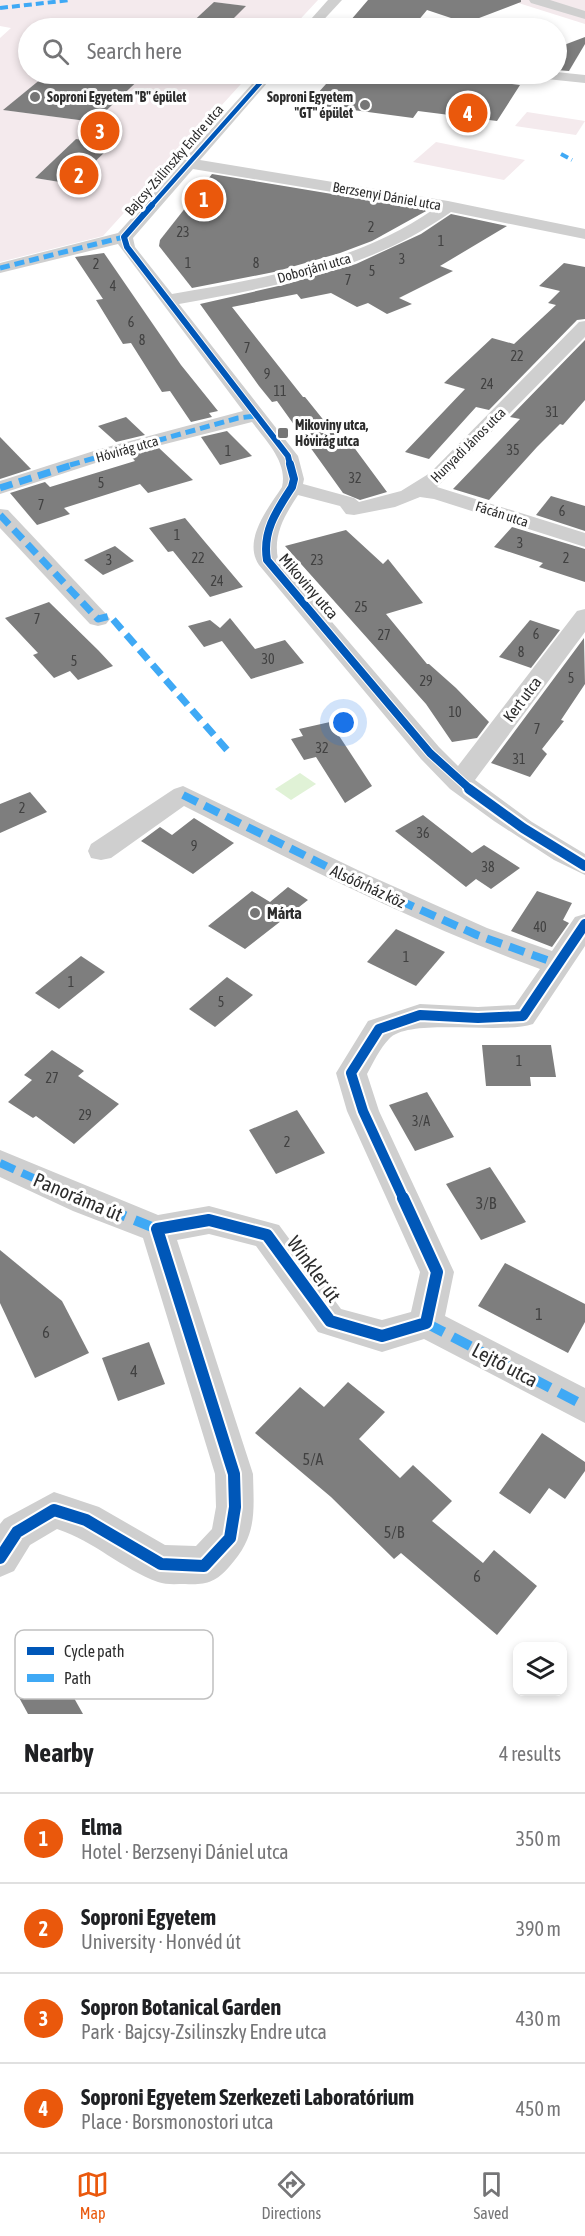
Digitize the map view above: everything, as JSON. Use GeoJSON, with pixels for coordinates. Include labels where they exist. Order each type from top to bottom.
{"type":"FeatureCollection","features":[{"type":"Feature","properties":{"kind":"street"},"geometry":{"type":"LineString","coordinates":[[318,18],[335,0]]}},
{"type":"Feature","properties":{"kind":"street"},"geometry":{"type":"LineString","coordinates":[[536,0],[585,15]]}},
{"type":"Feature","properties":{"kind":"street"},"geometry":{"type":"LineString","coordinates":[[578,78],[585,61]]}},
{"type":"Feature","properties":{"kind":"street","name":"Bajcsy-Zsilinszky Endre utca"},"geometry":{"type":"LineString","coordinates":[[124,237],[259,84]]}},
{"type":"Feature","properties":{"kind":"street","name":"Berzsenyi Dániel utca"},"geometry":{"type":"LineString","coordinates":[[188,163],[448,206],[585,234]]}},
{"type":"Feature","properties":{"kind":"street","name":"Doborjáni utca"},"geometry":{"type":"LineString","coordinates":[[169,300],[284,278],[352,258],[399,239],[448,206]]}},
{"type":"Feature","properties":{"kind":"street"},"geometry":{"type":"LineString","coordinates":[[0,268],[124,237],[127,247],[288,456],[294,479],[292,487]]}},
{"type":"Feature","properties":{"kind":"street","name":"Hunyadi János utca"},"geometry":{"type":"LineString","coordinates":[[292,487],[347,502],[354,509],[375,506],[419,491],[437,477],[585,326]]}},
{"type":"Feature","properties":{"kind":"street","name":"Hóvirág utca"},"geometry":{"type":"LineString","coordinates":[[0,488],[107,453],[238,418],[256,416]]}},
{"type":"Feature","properties":{"kind":"street","name":"Mikoviny utca"},"geometry":{"type":"LineString","coordinates":[[292,487],[266,532],[264,544],[267,560],[430,753],[459,783],[514,825],[585,866]]}},
{"type":"Feature","properties":{"kind":"street","name":"Fácán utca"},"geometry":{"type":"LineString","coordinates":[[419,491],[437,493],[585,540]]}},
{"type":"Feature","properties":{"kind":"street"},"geometry":{"type":"LineString","coordinates":[[0,515],[98,619]]}},
{"type":"Feature","properties":{"kind":"street","name":"Kert utca"},"geometry":{"type":"LineString","coordinates":[[459,783],[585,616]]}},
{"type":"Feature","properties":{"kind":"street","name":"Alsóőrház köz"},"geometry":{"type":"LineString","coordinates":[[102,851],[183,795],[356,881],[477,935],[558,964]]}},
{"type":"Feature","properties":{"kind":"street"},"geometry":{"type":"LineString","coordinates":[[426,1323],[436,1272],[363,1111],[351,1073],[379,1029],[420,1015],[478,1018],[523,1016],[585,924]]}},
{"type":"Feature","properties":{"kind":"street","name":"Panoráma út"},"geometry":{"type":"LineString","coordinates":[[0,1163],[85,1201],[157,1229]]}},
{"type":"Feature","properties":{"kind":"street","name":"Winkler út"},"geometry":{"type":"LineString","coordinates":[[157,1229],[209,1220],[267,1235],[330,1321],[382,1336],[426,1323]]}},
{"type":"Feature","properties":{"kind":"street"},"geometry":{"type":"LineString","coordinates":[[0,1558],[17,1532],[54,1510],[86,1520],[161,1564],[204,1566],[230,1538],[235,1507],[234,1474],[157,1229]]}},
{"type":"Feature","properties":{"kind":"street","name":"Lejtő utca"},"geometry":{"type":"LineString","coordinates":[[426,1323],[585,1406]]}},
{"type":"Feature","properties":{"kind":"shaded area"},"geometry":{"type":"Polygon","coordinates":[[[0,0],[318,0],[301,18],[234,18],[245,6],[214,2],[207,18],[18,18],[18,84],[59,84],[78,100],[24,93],[4,110],[94,122],[134,84],[241,84],[103,236],[0,262],[0,38],[11,28],[0,26],[0,0]],[[76,139],[35,178],[72,184],[112,144],[76,139]]]}},
{"type":"Feature","properties":{"kind":"shaded area"},"geometry":{"type":"Polygon","coordinates":[[[509,0],[585,0],[585,24],[509,0]]]}},
{"type":"Feature","properties":{"kind":"shaded area"},"geometry":{"type":"Polygon","coordinates":[[[527,112],[585,121],[576,135],[515,126],[527,112]]]}},
{"type":"Feature","properties":{"kind":"shaded area"},"geometry":{"type":"Polygon","coordinates":[[[436,142],[525,160],[504,180],[413,162],[436,142]]]}},
{"type":"Feature","properties":{"kind":"shaded area"},"geometry":{"type":"Polygon","coordinates":[[[300,773],[316,784],[291,800],[275,789],[300,773]]]}},
{"type":"Feature","properties":{"kind":"building"},"geometry":{"type":"Polygon","coordinates":[[[368,0],[521,0],[521,2],[479,18],[451,18],[427,10],[420,18],[353,18],[368,0]]]}},
{"type":"Feature","properties":{"kind":"building"},"geometry":{"type":"Polygon","coordinates":[[[214,2],[246,6],[234,18],[197,18],[214,2]]]}},
{"type":"Feature","properties":{"kind":"building"},"geometry":{"type":"Polygon","coordinates":[[[585,37],[585,44],[569,71],[567,71],[567,44],[585,37]]]}},
{"type":"Feature","properties":{"kind":"building","name":"Soproni Egyetem \"B\" épület"},"geometry":{"type":"Polygon","coordinates":[[[35,84],[134,84],[94,122],[3,110],[35,84]]]}},
{"type":"Feature","properties":{"kind":"building"},"geometry":{"type":"Polygon","coordinates":[[[326,84],[520,85],[497,121],[418,111],[413,118],[308,104],[326,84]]]}},
{"type":"Feature","properties":{"kind":"building"},"geometry":{"type":"Polygon","coordinates":[[[76,139],[113,144],[72,184],[35,178],[76,139]]]}},
{"type":"Feature","properties":{"kind":"building"},"geometry":{"type":"Polygon","coordinates":[[[212,174],[428,210],[372,241],[340,253],[274,272],[192,288],[159,246],[160,240],[212,174]]]}},
{"type":"Feature","properties":{"kind":"building"},"geometry":{"type":"Polygon","coordinates":[[[451,214],[507,226],[440,266],[453,271],[399,298],[412,304],[387,314],[368,303],[357,307],[331,293],[301,299],[297,294],[232,307],[346,448],[353,446],[387,492],[360,500],[343,493],[277,401],[272,402],[259,386],[200,304],[287,284],[356,264],[421,234],[451,214]]]}},
{"type":"Feature","properties":{"kind":"building"},"geometry":{"type":"Polygon","coordinates":[[[104,253],[181,365],[218,411],[209,413],[212,417],[191,422],[170,391],[162,392],[131,343],[123,344],[96,300],[103,299],[75,257],[104,253]]]}},
{"type":"Feature","properties":{"kind":"building"},"geometry":{"type":"Polygon","coordinates":[[[564,263],[585,267],[585,319],[577,320],[489,410],[476,407],[429,459],[405,452],[465,389],[444,383],[492,338],[514,344],[556,305],[548,303],[560,291],[539,286],[564,263]]]}},
{"type":"Feature","properties":{"kind":"building"},"geometry":{"type":"Polygon","coordinates":[[[585,340],[585,400],[563,425],[560,424],[537,447],[489,500],[453,489],[520,419],[510,417],[585,340]]]}},
{"type":"Feature","properties":{"kind":"building"},"geometry":{"type":"Polygon","coordinates":[[[126,417],[145,435],[116,442],[98,426],[126,417]]]}},
{"type":"Feature","properties":{"kind":"building"},"geometry":{"type":"Polygon","coordinates":[[[227,431],[252,456],[220,465],[201,437],[227,431]]]}},
{"type":"Feature","properties":{"kind":"building"},"geometry":{"type":"Polygon","coordinates":[[[0,437],[31,469],[0,479],[0,437]]]}},
{"type":"Feature","properties":{"kind":"building"},"geometry":{"type":"Polygon","coordinates":[[[159,448],[193,480],[148,493],[140,484],[64,508],[70,514],[37,525],[10,493],[45,482],[50,487],[135,461],[130,455],[159,448]]]}},
{"type":"Feature","properties":{"kind":"building"},"geometry":{"type":"Polygon","coordinates":[[[551,496],[585,506],[585,531],[536,515],[551,496]]]}},
{"type":"Feature","properties":{"kind":"building"},"geometry":{"type":"Polygon","coordinates":[[[185,518],[243,587],[210,597],[173,551],[168,552],[149,528],[185,518]]]}},
{"type":"Feature","properties":{"kind":"building"},"geometry":{"type":"Polygon","coordinates":[[[512,527],[585,549],[585,582],[539,567],[543,563],[494,547],[512,527]]]}},
{"type":"Feature","properties":{"kind":"building"},"geometry":{"type":"Polygon","coordinates":[[[346,530],[383,564],[388,559],[423,603],[386,614],[427,664],[456,688],[489,722],[477,738],[452,742],[426,704],[285,546],[346,530]]]}},
{"type":"Feature","properties":{"kind":"building"},"geometry":{"type":"Polygon","coordinates":[[[115,546],[134,561],[103,575],[84,560],[115,546]]]}},
{"type":"Feature","properties":{"kind":"building"},"geometry":{"type":"Polygon","coordinates":[[[49,602],[113,666],[78,680],[70,671],[54,678],[33,655],[38,653],[5,618],[49,602]]]}},
{"type":"Feature","properties":{"kind":"building"},"geometry":{"type":"Polygon","coordinates":[[[230,618],[255,649],[285,640],[304,663],[251,679],[222,641],[204,647],[188,626],[210,620],[220,628],[230,618]]]}},
{"type":"Feature","properties":{"kind":"building"},"geometry":{"type":"Polygon","coordinates":[[[530,620],[560,630],[531,668],[499,657],[530,620]]]}},
{"type":"Feature","properties":{"kind":"building"},"geometry":{"type":"Polygon","coordinates":[[[584,638],[585,684],[561,720],[564,721],[542,749],[547,754],[530,777],[491,763],[584,638]]]}},
{"type":"Feature","properties":{"kind":"building"},"geometry":{"type":"Polygon","coordinates":[[[330,722],[372,786],[345,803],[316,757],[304,760],[291,739],[303,736],[299,729],[330,722]]]}},
{"type":"Feature","properties":{"kind":"building"},"geometry":{"type":"Polygon","coordinates":[[[30,792],[47,812],[0,833],[0,804],[30,792]]]}},
{"type":"Feature","properties":{"kind":"building"},"geometry":{"type":"Polygon","coordinates":[[[423,815],[472,853],[484,845],[520,868],[491,889],[476,879],[466,887],[395,831],[423,815]]]}},
{"type":"Feature","properties":{"kind":"building"},"geometry":{"type":"Polygon","coordinates":[[[194,818],[234,843],[193,874],[141,841],[160,827],[172,835],[194,818]]]}},
{"type":"Feature","properties":{"kind":"building"},"geometry":{"type":"Polygon","coordinates":[[[288,887],[308,900],[245,949],[208,926],[252,891],[270,902],[288,887]]]}},
{"type":"Feature","properties":{"kind":"building"},"geometry":{"type":"Polygon","coordinates":[[[537,891],[572,903],[563,920],[569,923],[552,947],[511,931],[537,891]]]}},
{"type":"Feature","properties":{"kind":"building"},"geometry":{"type":"Polygon","coordinates":[[[396,929],[445,952],[416,986],[367,962],[396,929]]]}},
{"type":"Feature","properties":{"kind":"building"},"geometry":{"type":"Polygon","coordinates":[[[81,956],[105,972],[59,1009],[35,993],[81,956]]]}},
{"type":"Feature","properties":{"kind":"building"},"geometry":{"type":"Polygon","coordinates":[[[227,977],[253,995],[215,1027],[189,1009],[227,977]]]}},
{"type":"Feature","properties":{"kind":"building"},"geometry":{"type":"Polygon","coordinates":[[[482,1045],[551,1045],[556,1077],[530,1077],[531,1086],[486,1086],[482,1045]]]}},
{"type":"Feature","properties":{"kind":"building"},"geometry":{"type":"Polygon","coordinates":[[[52,1050],[84,1071],[78,1076],[119,1104],[74,1144],[36,1116],[33,1118],[8,1102],[32,1080],[24,1075],[52,1050]]]}},
{"type":"Feature","properties":{"kind":"building"},"geometry":{"type":"Polygon","coordinates":[[[427,1092],[454,1137],[415,1151],[389,1105],[427,1092]]]}},
{"type":"Feature","properties":{"kind":"building"},"geometry":{"type":"Polygon","coordinates":[[[297,1110],[325,1153],[276,1174],[249,1130],[297,1110]]]}},
{"type":"Feature","properties":{"kind":"building"},"geometry":{"type":"Polygon","coordinates":[[[490,1167],[526,1222],[481,1240],[446,1184],[490,1167]]]}},
{"type":"Feature","properties":{"kind":"building"},"geometry":{"type":"Polygon","coordinates":[[[0,1250],[62,1301],[89,1353],[35,1378],[0,1303],[0,1250]]]}},
{"type":"Feature","properties":{"kind":"building"},"geometry":{"type":"Polygon","coordinates":[[[505,1263],[585,1304],[585,1322],[568,1353],[478,1306],[505,1263]]]}},
{"type":"Feature","properties":{"kind":"building"},"geometry":{"type":"Polygon","coordinates":[[[149,1342],[165,1384],[118,1401],[102,1358],[149,1342]]]}},
{"type":"Feature","properties":{"kind":"building"},"geometry":{"type":"Polygon","coordinates":[[[348,1382],[385,1412],[359,1439],[400,1478],[413,1465],[452,1501],[432,1521],[483,1563],[494,1550],[537,1586],[497,1635],[401,1553],[394,1559],[331,1497],[255,1433],[300,1387],[324,1407],[348,1382]]]}},
{"type":"Feature","properties":{"kind":"building"},"geometry":{"type":"Polygon","coordinates":[[[542,1433],[585,1462],[585,1471],[565,1499],[549,1488],[530,1514],[499,1493],[542,1433]]]}},
{"type":"Feature","properties":{"kind":"building"},"geometry":{"type":"Polygon","coordinates":[[[20,1699],[75,1699],[83,1714],[28,1714],[20,1699]]]}},
{"type":"Feature","properties":{"kind":"marked path"},"geometry":{"type":"LineString","coordinates":[[0,8],[71,0]]}},
{"type":"Feature","properties":{"kind":"marked path"},"geometry":{"type":"LineString","coordinates":[[561,154],[572,160]]}},
{"type":"Feature","properties":{"kind":"marked path"},"geometry":{"type":"LineString","coordinates":[[0,268],[124,237]]}},
{"type":"Feature","properties":{"kind":"marked path"},"geometry":{"type":"LineString","coordinates":[[0,488],[107,453],[238,418],[256,416]]}},
{"type":"Feature","properties":{"kind":"marked path"},"geometry":{"type":"LineString","coordinates":[[0,515],[98,619],[110,616],[227,750]]}},
{"type":"Feature","properties":{"kind":"marked path"},"geometry":{"type":"LineString","coordinates":[[183,795],[356,881],[477,935],[558,964]]}},
{"type":"Feature","properties":{"kind":"marked path"},"geometry":{"type":"LineString","coordinates":[[0,1163],[85,1201],[157,1229]]}},
{"type":"Feature","properties":{"kind":"marked path"},"geometry":{"type":"LineString","coordinates":[[426,1323],[585,1406]]}},
{"type":"Feature","properties":{"kind":"cycle path"},"geometry":{"type":"LineString","coordinates":[[259,84],[124,237],[127,247],[288,456],[294,479],[292,487],[271,522],[266,540],[267,560],[430,753],[448,771],[503,815],[585,866]]}},
{"type":"Feature","properties":{"kind":"cycle path"},"geometry":{"type":"LineString","coordinates":[[0,1558],[17,1532],[54,1510],[86,1520],[161,1564],[204,1566],[230,1538],[235,1507],[234,1474],[157,1229],[209,1220],[267,1235],[330,1321],[382,1336],[426,1323],[437,1272],[363,1111],[351,1073],[379,1029],[420,1015],[478,1018],[523,1016],[585,924]]}},
{"type":"Feature","properties":{"kind":"place","name":"Soproni Egyetem \"B\" épület"},"geometry":{"type":"Point","coordinates":[35,97]}},
{"type":"Feature","properties":{"kind":"place","name":"Soproni Egyetem \"GT\" épület"},"geometry":{"type":"Point","coordinates":[365,105]}},
{"type":"Feature","properties":{"kind":"place","name":"Soproni Egyetem Szerkezeti Laboratórium"},"geometry":{"type":"Point","coordinates":[468,113]}},
{"type":"Feature","properties":{"kind":"place","name":"Sopron Botanical Garden"},"geometry":{"type":"Point","coordinates":[100,131]}},
{"type":"Feature","properties":{"kind":"place","name":"Soproni Egyetem"},"geometry":{"type":"Point","coordinates":[79,175]}},
{"type":"Feature","properties":{"kind":"place","name":"Elma"},"geometry":{"type":"Point","coordinates":[204,199]}},
{"type":"Feature","properties":{"kind":"place","name":"Mikoviny utca, Hóvirág utca"},"geometry":{"type":"Point","coordinates":[283,433]}},
{"type":"Feature","properties":{"kind":"place","name":"Márta"},"geometry":{"type":"Point","coordinates":[255,913]}}]}
